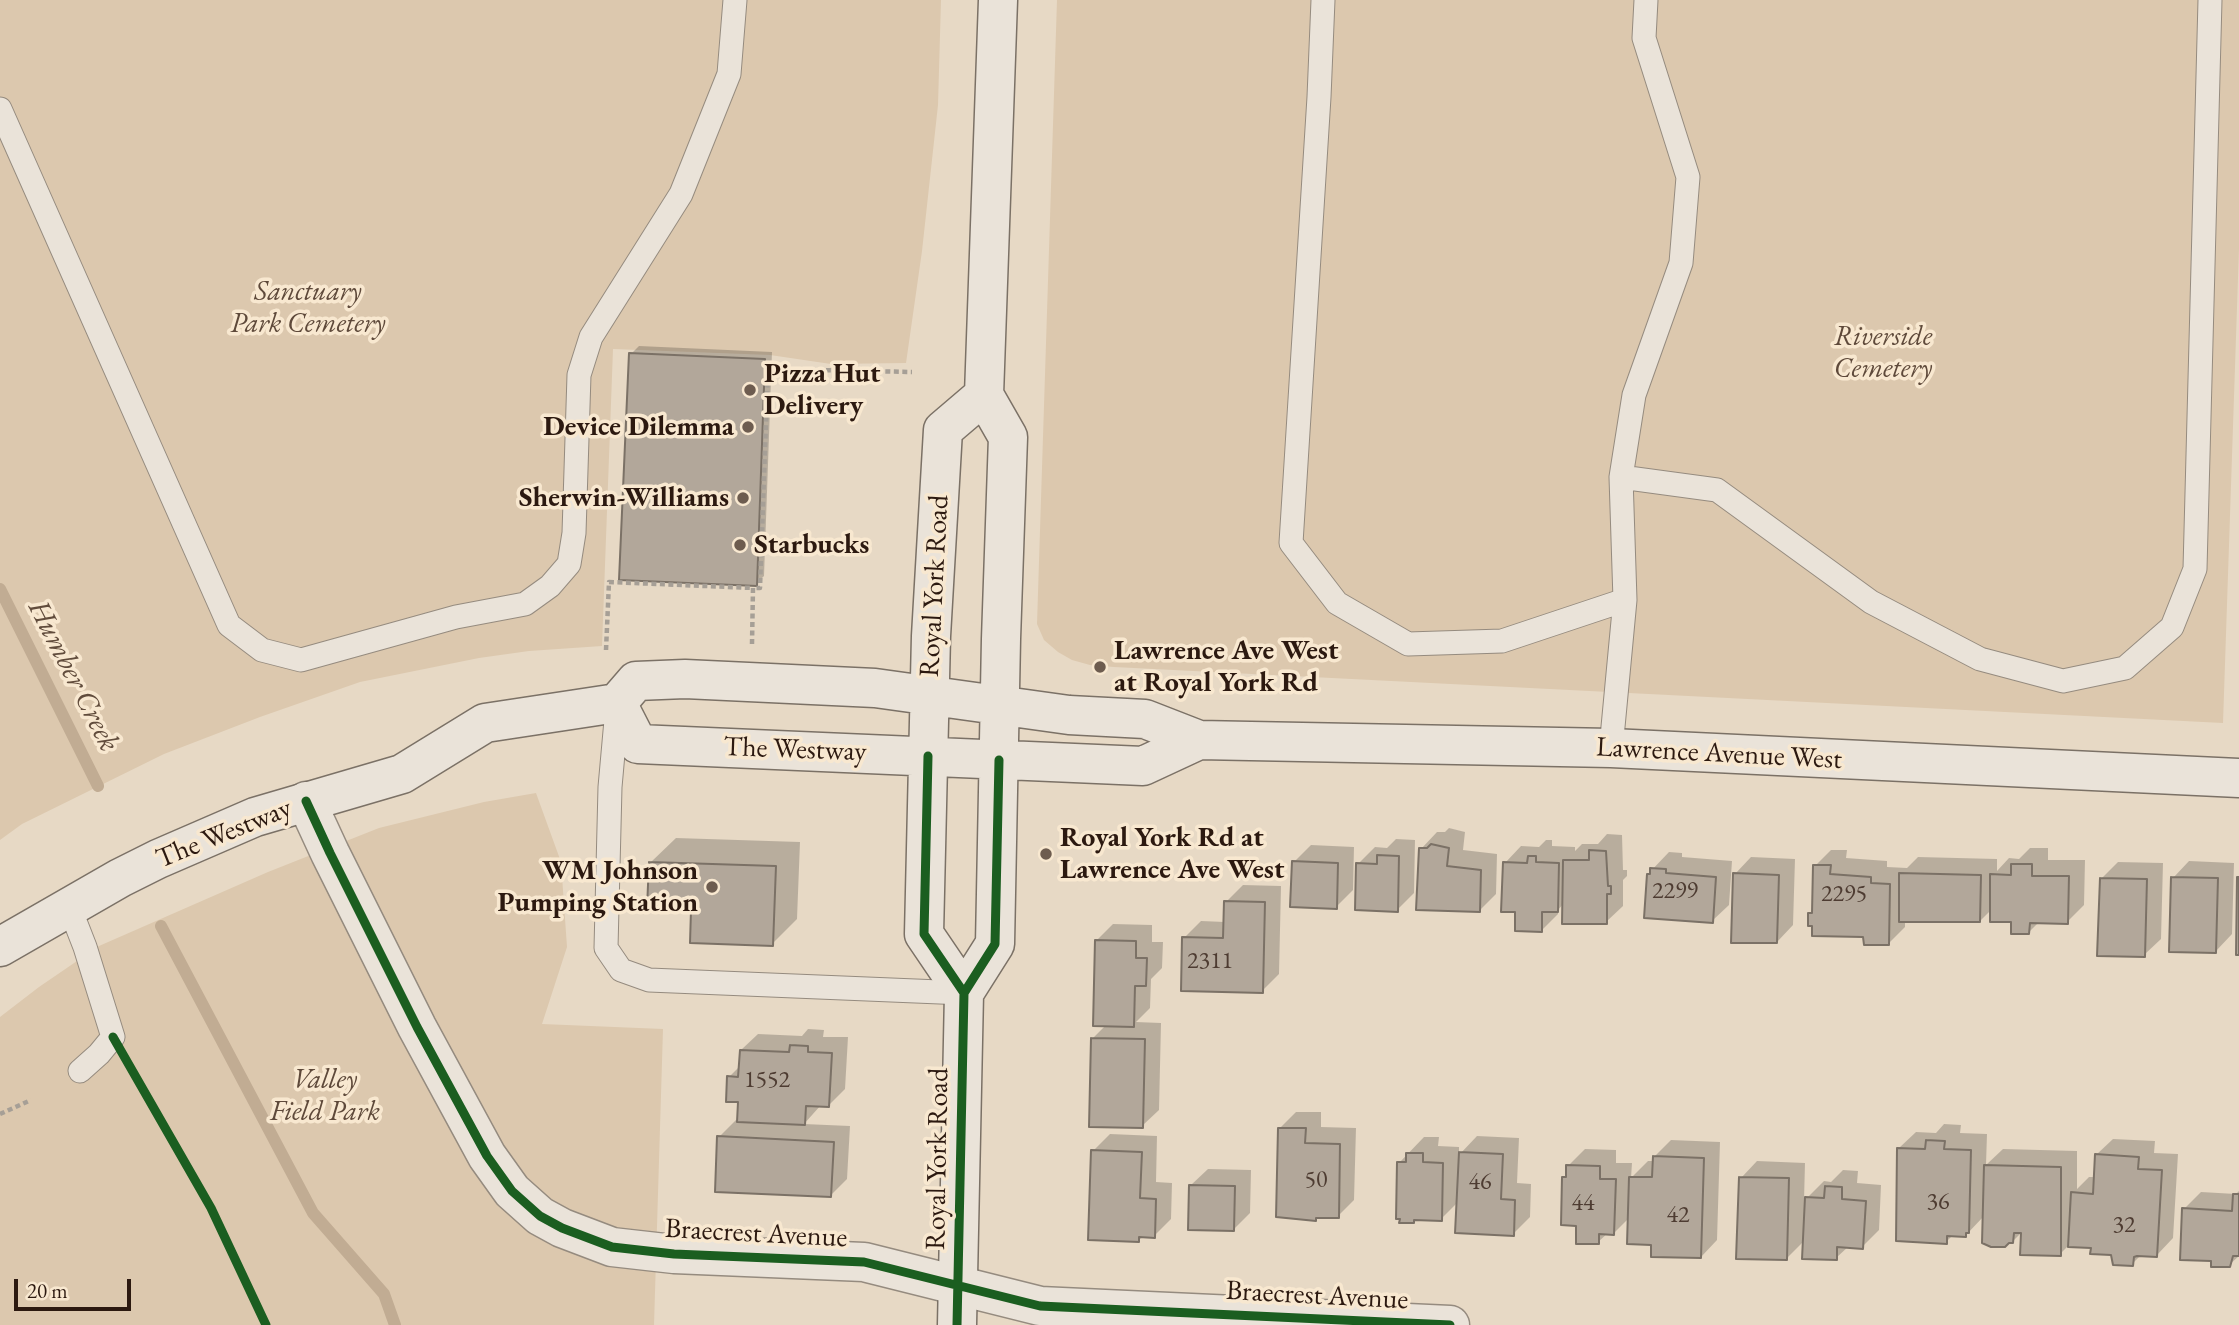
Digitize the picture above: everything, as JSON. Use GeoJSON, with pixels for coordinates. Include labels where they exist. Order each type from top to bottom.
{"type":"FeatureCollection","features":[{"type":"Feature","properties":{"kind":"main road"},"geometry":{"type":"LineString","coordinates":[[964,993],[995,944],[1008,437],[984,395],[998,0]]}},
{"type":"Feature","properties":{"kind":"main road","name":"Royal York Road"},"geometry":{"type":"LineString","coordinates":[[957,1325],[964,993],[924,934],[931,636],[943,430],[984,395]]}},
{"type":"Feature","properties":{"kind":"main road"},"geometry":{"type":"LineString","coordinates":[[617,703],[636,681],[685,679],[875,688],[1000,705]]}},
{"type":"Feature","properties":{"kind":"main road","name":"The Westway"},"geometry":{"type":"LineString","coordinates":[[0,947],[69,905],[158,859],[255,817],[402,775],[485,723],[617,703],[638,744],[999,760]]}},
{"type":"Feature","properties":{"kind":"main road","name":"Lawrence Avenue West"},"geometry":{"type":"LineString","coordinates":[[1000,705],[1069,715],[1145,719],[1199,740],[1611,748],[2239,778]]}},
{"type":"Feature","properties":{"kind":"main road","name":"Lawrence Avenue West"},"geometry":{"type":"LineString","coordinates":[[999,760],[1143,766],[1199,740]]}},
{"type":"Feature","properties":{"kind":"main road","name":"Braecrest Avenue"},"geometry":{"type":"LineString","coordinates":[[306,801],[417,1027],[487,1156],[512,1191],[540,1216],[573,1233],[612,1247],[674,1254],[864,1262],[1040,1306],[1450,1325]]}},
{"type":"Feature","properties":{"kind":"lane"},"geometry":{"type":"LineString","coordinates":[[0,109],[229,625],[262,650],[301,660],[456,617],[525,604],[550,586],[569,564],[574,533],[579,375],[591,337],[681,194],[729,74],[735,0]]}},
{"type":"Feature","properties":{"kind":"lane"},"geometry":{"type":"LineString","coordinates":[[1323,0],[1291,543],[1337,603],[1408,644],[1502,641],[1625,600]]}},
{"type":"Feature","properties":{"kind":"lane"},"geometry":{"type":"LineString","coordinates":[[1611,748],[1625,600],[1621,477],[1634,395],[1681,263],[1688,177],[1644,38],[1646,0]]}},
{"type":"Feature","properties":{"kind":"lane"},"geometry":{"type":"LineString","coordinates":[[1621,477],[1717,490],[1871,602],[1980,659],[2063,681],[2125,668],[2172,627],[2195,569],[2210,0]]}},
{"type":"Feature","properties":{"kind":"lane"},"geometry":{"type":"LineString","coordinates":[[617,703],[611,787],[606,948],[621,970],[649,980],[964,993]]}},
{"type":"Feature","properties":{"kind":"lane"},"geometry":{"type":"LineString","coordinates":[[69,905],[113,1037],[80,1071]]}},
{"type":"Feature","properties":{"kind":"path"},"geometry":{"type":"LineString","coordinates":[[606,650],[609,582],[760,588],[768,369],[912,372]]}},
{"type":"Feature","properties":{"kind":"path"},"geometry":{"type":"LineString","coordinates":[[751,652],[753,588]]}},
{"type":"Feature","properties":{"kind":"path"},"geometry":{"type":"LineString","coordinates":[[0,1114],[31,1100]]}},
{"type":"Feature","properties":{"kind":"green space","name":"Sanctuary Park Cemetery"},"geometry":{"type":"Polygon","coordinates":[[[0,0],[941,0],[938,105],[906,363],[831,364],[770,355],[613,349],[602,646],[529,651],[479,658],[360,682],[164,754],[22,824],[0,840],[0,0]]]}},
{"type":"Feature","properties":{"kind":"green space","name":"Riverside Cemetery"},"geometry":{"type":"Polygon","coordinates":[[[1057,0],[2239,0],[2239,248],[2223,723],[1114,667],[1090,665],[1072,660],[1058,652],[1044,640],[1037,624],[1057,0]]]}},
{"type":"Feature","properties":{"kind":"green space","name":"Valley Field Park"},"geometry":{"type":"Polygon","coordinates":[[[536,793],[561,862],[567,947],[542,1024],[663,1029],[654,1325],[0,1325],[0,1017],[99,946],[268,872],[379,828],[484,802],[536,793]]]}},
{"type":"Feature","properties":{"kind":"building"},"geometry":{"type":"Polygon","coordinates":[[[629,353],[765,359],[757,586],[619,580],[629,353]]]}},
{"type":"Feature","properties":{"kind":"building"},"geometry":{"type":"Polygon","coordinates":[[[1431,844],[1449,848],[1447,866],[1481,870],[1480,912],[1416,910],[1419,848],[1427,848],[1431,844]]]}},
{"type":"Feature","properties":{"kind":"building"},"geometry":{"type":"Polygon","coordinates":[[[1589,850],[1606,851],[1608,886],[1611,886],[1611,894],[1607,894],[1607,924],[1562,924],[1563,860],[1589,860],[1589,850]]]}},
{"type":"Feature","properties":{"kind":"building"},"geometry":{"type":"Polygon","coordinates":[[[1377,855],[1399,856],[1398,912],[1355,910],[1356,863],[1377,864],[1377,855]]]}},
{"type":"Feature","properties":{"kind":"building"},"geometry":{"type":"Polygon","coordinates":[[[1528,856],[1536,856],[1536,862],[1559,863],[1558,912],[1542,912],[1542,932],[1515,931],[1515,912],[1501,912],[1503,862],[1527,863],[1528,856]]]}},
{"type":"Feature","properties":{"kind":"building"},"geometry":{"type":"Polygon","coordinates":[[[1292,861],[1338,863],[1337,909],[1290,907],[1292,861]]]}},
{"type":"Feature","properties":{"kind":"building","name":"WM Johnson Pumping Station"},"geometry":{"type":"Polygon","coordinates":[[[649,862],[776,866],[773,946],[690,943],[691,910],[647,908],[649,862]]]}},
{"type":"Feature","properties":{"kind":"building"},"geometry":{"type":"Polygon","coordinates":[[[2011,864],[2032,864],[2032,876],[2069,876],[2068,924],[2030,923],[2029,934],[2011,934],[2011,922],[1990,922],[1990,874],[2011,875],[2011,864]]]}},
{"type":"Feature","properties":{"kind":"building"},"geometry":{"type":"Polygon","coordinates":[[[1813,865],[1831,865],[1830,874],[1871,877],[1871,883],[1890,884],[1889,945],[1864,945],[1863,937],[1812,936],[1812,926],[1808,926],[1808,913],[1812,913],[1813,865]]]}},
{"type":"Feature","properties":{"kind":"building"},"geometry":{"type":"Polygon","coordinates":[[[1650,868],[1666,869],[1666,873],[1716,877],[1713,923],[1644,918],[1647,874],[1650,874],[1650,868]]]}},
{"type":"Feature","properties":{"kind":"building"},"geometry":{"type":"Polygon","coordinates":[[[1733,873],[1779,875],[1777,943],[1731,943],[1733,873]]]}},
{"type":"Feature","properties":{"kind":"building"},"geometry":{"type":"Polygon","coordinates":[[[1899,873],[1981,875],[1980,922],[1899,922],[1899,873]]]}},
{"type":"Feature","properties":{"kind":"building"},"geometry":{"type":"Polygon","coordinates":[[[2171,877],[2218,878],[2216,953],[2169,952],[2171,877]]]}},
{"type":"Feature","properties":{"kind":"building"},"geometry":{"type":"Polygon","coordinates":[[[2239,877],[2239,955],[2236,955],[2239,877]]]}},
{"type":"Feature","properties":{"kind":"building"},"geometry":{"type":"Polygon","coordinates":[[[2100,878],[2147,879],[2145,957],[2097,956],[2100,878]]]}},
{"type":"Feature","properties":{"kind":"building"},"geometry":{"type":"Polygon","coordinates":[[[1224,901],[1265,902],[1263,993],[1181,991],[1182,937],[1223,938],[1224,901]]]}},
{"type":"Feature","properties":{"kind":"building"},"geometry":{"type":"Polygon","coordinates":[[[1095,940],[1136,941],[1136,958],[1147,958],[1146,986],[1135,986],[1134,1027],[1093,1026],[1095,940]]]}},
{"type":"Feature","properties":{"kind":"building"},"geometry":{"type":"Polygon","coordinates":[[[1091,1038],[1145,1039],[1143,1128],[1089,1127],[1091,1038]]]}},
{"type":"Feature","properties":{"kind":"building"},"geometry":{"type":"Polygon","coordinates":[[[790,1045],[808,1046],[808,1052],[832,1053],[829,1107],[806,1106],[805,1125],[737,1122],[738,1102],[726,1102],[727,1076],[738,1077],[740,1050],[789,1052],[790,1045]]]}},
{"type":"Feature","properties":{"kind":"building"},"geometry":{"type":"Polygon","coordinates":[[[1278,1128],[1306,1128],[1305,1143],[1340,1144],[1339,1218],[1316,1218],[1316,1221],[1276,1217],[1278,1128]]]}},
{"type":"Feature","properties":{"kind":"building"},"geometry":{"type":"Polygon","coordinates":[[[717,1136],[834,1142],[831,1197],[715,1192],[717,1136]]]}},
{"type":"Feature","properties":{"kind":"building"},"geometry":{"type":"Polygon","coordinates":[[[1926,1140],[1945,1141],[1944,1149],[1971,1150],[1969,1233],[1966,1233],[1966,1237],[1947,1236],[1947,1244],[1896,1241],[1897,1148],[1925,1149],[1926,1140]]]}},
{"type":"Feature","properties":{"kind":"building"},"geometry":{"type":"Polygon","coordinates":[[[1091,1150],[1142,1152],[1140,1198],[1156,1199],[1155,1238],[1139,1237],[1139,1242],[1088,1240],[1091,1150]]]}},
{"type":"Feature","properties":{"kind":"building"},"geometry":{"type":"Polygon","coordinates":[[[1459,1152],[1503,1154],[1501,1199],[1515,1200],[1514,1236],[1455,1233],[1459,1152]]]}},
{"type":"Feature","properties":{"kind":"building"},"geometry":{"type":"Polygon","coordinates":[[[1406,1153],[1423,1153],[1423,1162],[1443,1163],[1442,1221],[1414,1220],[1414,1223],[1399,1223],[1400,1219],[1396,1219],[1397,1162],[1406,1162],[1406,1153]]]}},
{"type":"Feature","properties":{"kind":"building"},"geometry":{"type":"Polygon","coordinates":[[[2095,1154],[2139,1157],[2138,1169],[2162,1170],[2157,1257],[2134,1257],[2133,1266],[2113,1265],[2111,1255],[2090,1254],[2091,1248],[2068,1247],[2071,1192],[2093,1194],[2095,1154]]]}},
{"type":"Feature","properties":{"kind":"building"},"geometry":{"type":"Polygon","coordinates":[[[1653,1156],[1704,1158],[1701,1258],[1651,1257],[1651,1245],[1627,1244],[1629,1177],[1652,1177],[1653,1156]]]}},
{"type":"Feature","properties":{"kind":"building"},"geometry":{"type":"Polygon","coordinates":[[[1566,1165],[1600,1166],[1600,1179],[1616,1179],[1614,1235],[1599,1234],[1599,1244],[1576,1244],[1576,1226],[1561,1225],[1562,1177],[1566,1177],[1566,1165]]]}},
{"type":"Feature","properties":{"kind":"building"},"geometry":{"type":"Polygon","coordinates":[[[1984,1165],[2061,1167],[2061,1256],[2020,1255],[2021,1233],[2014,1233],[2013,1243],[2005,1247],[1991,1247],[1982,1243],[1984,1165]]]}},
{"type":"Feature","properties":{"kind":"building"},"geometry":{"type":"Polygon","coordinates":[[[1739,1177],[1789,1178],[1787,1260],[1736,1259],[1739,1177]]]}},
{"type":"Feature","properties":{"kind":"building"},"geometry":{"type":"Polygon","coordinates":[[[1189,1185],[1235,1186],[1234,1231],[1188,1230],[1189,1185]]]}},
{"type":"Feature","properties":{"kind":"building"},"geometry":{"type":"Polygon","coordinates":[[[1825,1186],[1842,1187],[1842,1199],[1866,1201],[1863,1249],[1837,1247],[1837,1260],[1802,1259],[1805,1197],[1824,1198],[1825,1186]]]}},
{"type":"Feature","properties":{"kind":"building"},"geometry":{"type":"Polygon","coordinates":[[[2233,1194],[2239,1194],[2239,1256],[2233,1256],[2230,1267],[2211,1267],[2211,1261],[2180,1260],[2182,1208],[2232,1211],[2233,1194]]]}},
{"type":"Feature","properties":{"kind":"waterway","name":"Humber Creek"},"geometry":{"type":"LineString","coordinates":[[0,589],[98,786]]}},
{"type":"Feature","properties":{"kind":"waterway","name":"Humber Creek"},"geometry":{"type":"LineString","coordinates":[[161,926],[313,1213],[384,1294],[395,1325]]}},
{"type":"Feature","properties":{"kind":"cycle path"},"geometry":{"type":"LineString","coordinates":[[928,756],[924,934],[964,993]]}},
{"type":"Feature","properties":{"kind":"cycle path"},"geometry":{"type":"LineString","coordinates":[[957,1325],[964,993],[995,944],[999,760]]}},
{"type":"Feature","properties":{"kind":"cycle path"},"geometry":{"type":"LineString","coordinates":[[306,801],[417,1027],[487,1156],[512,1191],[540,1216],[562,1228],[612,1247],[674,1254],[864,1262],[1040,1306],[1450,1325]]}},
{"type":"Feature","properties":{"kind":"cycle path"},"geometry":{"type":"LineString","coordinates":[[113,1037],[211,1208],[266,1325]]}},
{"type":"Feature","properties":{"kind":"place","name":"Pizza Hut Delivery"},"geometry":{"type":"Point","coordinates":[750,390]}},
{"type":"Feature","properties":{"kind":"place","name":"Device Dilemma"},"geometry":{"type":"Point","coordinates":[748,427]}},
{"type":"Feature","properties":{"kind":"place","name":"Sherwin-Williams"},"geometry":{"type":"Point","coordinates":[743,498]}},
{"type":"Feature","properties":{"kind":"place","name":"Starbucks"},"geometry":{"type":"Point","coordinates":[740,545]}},
{"type":"Feature","properties":{"kind":"place","name":"Lawrence Ave West at Royal York Rd"},"geometry":{"type":"Point","coordinates":[1100,667]}},
{"type":"Feature","properties":{"kind":"place","name":"Royal York Rd at Lawrence Ave West"},"geometry":{"type":"Point","coordinates":[1046,854]}},
{"type":"Feature","properties":{"kind":"place","name":"WM Johnson Pumping Station"},"geometry":{"type":"Point","coordinates":[712,887]}}]}
